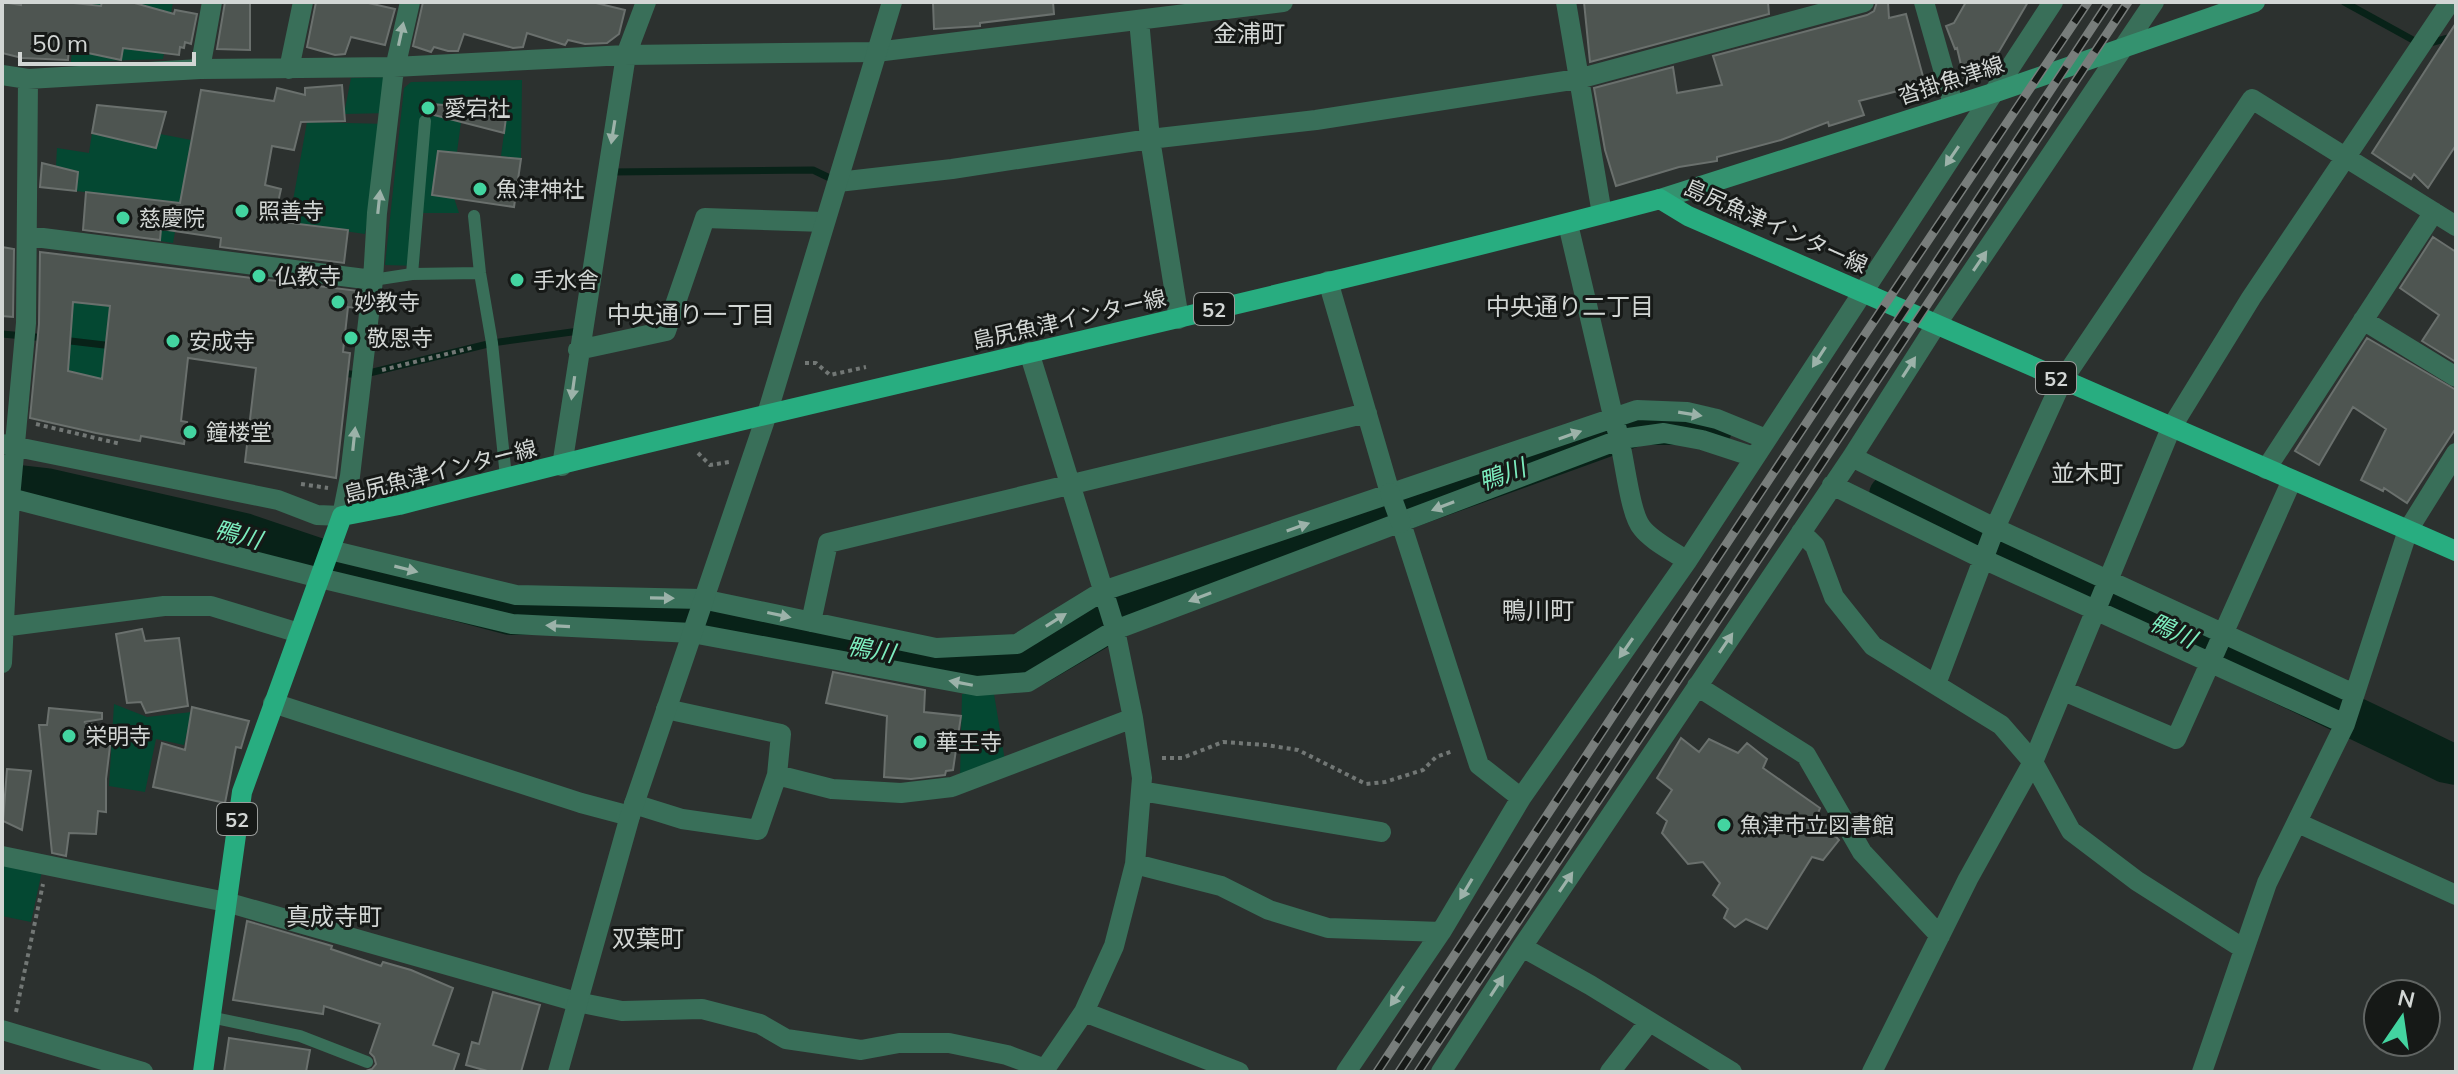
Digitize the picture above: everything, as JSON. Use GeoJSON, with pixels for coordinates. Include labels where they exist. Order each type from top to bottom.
{"type":"FeatureCollection","features":[{"type":"Feature","properties":{"kind":"main road","name":"沓掛魚津線"},"geometry":{"type":"LineString","coordinates":[[1660,199],[1996,92],[2255,2]]}},
{"type":"Feature","properties":{"kind":"main road","name":"島尻魚津インター線"},"geometry":{"type":"LineString","coordinates":[[203,1072],[242,792],[342,516],[1179,319],[1660,199],[1688,216],[2456,551]]}},
{"type":"Feature","properties":{"kind":"street"},"geometry":{"type":"LineString","coordinates":[[200,69],[212,2]]}},
{"type":"Feature","properties":{"kind":"street"},"geometry":{"type":"LineString","coordinates":[[289,69],[303,2]]}},
{"type":"Feature","properties":{"kind":"street"},"geometry":{"type":"LineString","coordinates":[[9,444],[278,500],[317,515],[342,516],[350,476],[373,280],[377,213],[394,67],[410,2]]}},
{"type":"Feature","properties":{"kind":"street"},"geometry":{"type":"LineString","coordinates":[[562,466],[626,55],[646,2]]}},
{"type":"Feature","properties":{"kind":"street"},"geometry":{"type":"LineString","coordinates":[[558,1072],[632,810],[767,414],[892,2]]}},
{"type":"Feature","properties":{"kind":"street"},"geometry":{"type":"LineString","coordinates":[[2,75],[28,79],[200,69],[394,67],[626,55],[876,52],[1283,2]]}},
{"type":"Feature","properties":{"kind":"street"},"geometry":{"type":"LineString","coordinates":[[1566,2],[1602,214]]}},
{"type":"Feature","properties":{"kind":"street"},"geometry":{"type":"LineString","coordinates":[[838,182],[952,169],[1150,139],[1316,120],[1578,79],[1864,2]]}},
{"type":"Feature","properties":{"kind":"street"},"geometry":{"type":"LineString","coordinates":[[1924,2],[1953,104]]}},
{"type":"Feature","properties":{"kind":"street"},"geometry":{"type":"LineString","coordinates":[[1346,1072],[1441,932],[1521,798],[1687,561],[2053,2]]}},
{"type":"Feature","properties":{"kind":"street"},"geometry":{"type":"LineString","coordinates":[[1441,1072],[2154,2]]}},
{"type":"Feature","properties":{"kind":"street"},"geometry":{"type":"LineString","coordinates":[[1872,1072],[1968,879],[2033,762],[2171,428],[2251,298],[2454,2]]}},
{"type":"Feature","properties":{"kind":"street"},"geometry":{"type":"LineString","coordinates":[[1139,20],[1150,139],[1179,319]]}},
{"type":"Feature","properties":{"kind":"street"},"geometry":{"type":"LineString","coordinates":[[2,663],[13,470],[9,444],[26,323],[28,79]]}},
{"type":"Feature","properties":{"kind":"street"},"geometry":{"type":"LineString","coordinates":[[1936,684],[1994,531],[2062,381],[2252,99],[2456,226]]}},
{"type":"Feature","properties":{"kind":"street"},"geometry":{"type":"LineString","coordinates":[[2266,469],[2434,212]]}},
{"type":"Feature","properties":{"kind":"street"},"geometry":{"type":"LineString","coordinates":[[578,350],[666,331],[705,218],[824,222]]}},
{"type":"Feature","properties":{"kind":"street"},"geometry":{"type":"LineString","coordinates":[[1568,224],[1618,429],[1631,499],[1641,527],[1687,561]]}},
{"type":"Feature","properties":{"kind":"street"},"geometry":{"type":"LineString","coordinates":[[27,236],[373,280]]}},
{"type":"Feature","properties":{"kind":"street"},"geometry":{"type":"LineString","coordinates":[[1328,281],[1390,493],[1479,765],[1521,798]]}},
{"type":"Feature","properties":{"kind":"street"},"geometry":{"type":"LineString","coordinates":[[2363,320],[2456,377]]}},
{"type":"Feature","properties":{"kind":"street"},"geometry":{"type":"LineString","coordinates":[[2,856],[226,902],[577,1002],[622,1011],[702,1009],[760,1024],[786,1039],[861,1050],[899,1043],[949,1043],[1007,1055],[1044,1071],[1084,1012],[1114,946],[1135,864],[1141,791],[1133,718],[1114,627],[1029,352]]}},
{"type":"Feature","properties":{"kind":"street"},"geometry":{"type":"LineString","coordinates":[[10,498],[512,624],[692,633],[977,686],[1028,682],[1114,627],[1618,429],[1637,410],[1687,412],[1717,419],[1766,439]]}},
{"type":"Feature","properties":{"kind":"street"},"geometry":{"type":"LineString","coordinates":[[811,622],[828,543],[1367,413]]}},
{"type":"Feature","properties":{"kind":"street"},"geometry":{"type":"LineString","coordinates":[[330,550],[516,595],[701,603],[936,648],[1017,644],[1104,595],[1618,429],[1702,440],[1754,457]]}},
{"type":"Feature","properties":{"kind":"street"},"geometry":{"type":"LineString","coordinates":[[2202,1072],[2267,883],[2345,724],[2408,530],[2456,453]]}},
{"type":"Feature","properties":{"kind":"street"},"geometry":{"type":"LineString","coordinates":[[1852,457],[1994,531],[2108,578],[2354,694]]}},
{"type":"Feature","properties":{"kind":"street"},"geometry":{"type":"LineString","coordinates":[[2064,691],[2176,739],[2292,480]]}},
{"type":"Feature","properties":{"kind":"street"},"geometry":{"type":"LineString","coordinates":[[1832,485],[2345,724]]}},
{"type":"Feature","properties":{"kind":"street"},"geometry":{"type":"LineString","coordinates":[[1801,532],[1815,546],[1834,597],[1873,646],[2001,725],[2033,762],[2071,831],[2137,881],[2244,949]]}},
{"type":"Feature","properties":{"kind":"street"},"geometry":{"type":"LineString","coordinates":[[3,627],[164,606],[211,606],[299,633]]}},
{"type":"Feature","properties":{"kind":"street"},"geometry":{"type":"LineString","coordinates":[[1697,686],[1806,755],[1862,852],[1940,936]]}},
{"type":"Feature","properties":{"kind":"street"},"geometry":{"type":"LineString","coordinates":[[273,703],[581,803],[758,830],[777,775],[781,734],[666,709]]}},
{"type":"Feature","properties":{"kind":"street"},"geometry":{"type":"LineString","coordinates":[[777,775],[832,789],[901,793],[952,787],[1133,718]]}},
{"type":"Feature","properties":{"kind":"street"},"geometry":{"type":"LineString","coordinates":[[1141,791],[1381,832]]}},
{"type":"Feature","properties":{"kind":"street"},"geometry":{"type":"LineString","coordinates":[[2298,823],[2456,895]]}},
{"type":"Feature","properties":{"kind":"street"},"geometry":{"type":"LineString","coordinates":[[1135,864],[1221,886],[1269,910],[1328,928],[1441,932]]}},
{"type":"Feature","properties":{"kind":"street"},"geometry":{"type":"LineString","coordinates":[[1522,947],[1732,1072]]}},
{"type":"Feature","properties":{"kind":"street"},"geometry":{"type":"LineString","coordinates":[[1084,1012],[1239,1072]]}},
{"type":"Feature","properties":{"kind":"street"},"geometry":{"type":"LineString","coordinates":[[1610,1072],[1649,1022]]}},
{"type":"Feature","properties":{"kind":"street"},"geometry":{"type":"LineString","coordinates":[[7,1032],[143,1072]]}},
{"type":"Feature","properties":{"kind":"lane"},"geometry":{"type":"LineString","coordinates":[[412,274],[425,121]]}},
{"type":"Feature","properties":{"kind":"lane"},"geometry":{"type":"LineString","coordinates":[[474,216],[492,343],[506,477]]}},
{"type":"Feature","properties":{"kind":"lane"},"geometry":{"type":"LineString","coordinates":[[373,280],[412,274],[480,273]]}},
{"type":"Feature","properties":{"kind":"lane"},"geometry":{"type":"LineString","coordinates":[[210,1017],[300,1036],[367,1062]]}},
{"type":"Feature","properties":{"kind":"path"},"geometry":{"type":"LineString","coordinates":[[361,375],[492,343]]}},
{"type":"Feature","properties":{"kind":"path"},"geometry":{"type":"LineString","coordinates":[[1139,759],[1182,758],[1223,742],[1266,745],[1298,750],[1366,784],[1385,782],[1423,770],[1436,757],[1472,744]]}},
{"type":"Feature","properties":{"kind":"path"},"geometry":{"type":"LineString","coordinates":[[7,1032],[46,866]]}},
{"type":"Feature","properties":{"kind":"green space"},"geometry":{"type":"Polygon","coordinates":[[[75,2],[173,2],[163,59],[71,62],[75,2]]]}},
{"type":"Feature","properties":{"kind":"green space"},"geometry":{"type":"Polygon","coordinates":[[[393,77],[388,113],[344,114],[351,78],[393,77]]]}},
{"type":"Feature","properties":{"kind":"green space"},"geometry":{"type":"Polygon","coordinates":[[[522,80],[521,159],[501,156],[507,111],[463,107],[457,152],[438,151],[432,195],[454,198],[459,213],[422,213],[419,266],[385,265],[404,88],[411,82],[522,80]]]}},
{"type":"Feature","properties":{"kind":"green space"},"geometry":{"type":"Polygon","coordinates":[[[307,122],[387,124],[365,234],[289,223],[307,122]]]}},
{"type":"Feature","properties":{"kind":"green space"},"geometry":{"type":"Polygon","coordinates":[[[92,133],[155,148],[160,134],[191,140],[173,243],[160,241],[163,201],[76,191],[78,172],[56,166],[57,148],[89,153],[92,133]]]}},
{"type":"Feature","properties":{"kind":"green space"},"geometry":{"type":"Polygon","coordinates":[[[73,302],[110,306],[102,380],[68,371],[73,302]]]}},
{"type":"Feature","properties":{"kind":"green space"},"geometry":{"type":"Polygon","coordinates":[[[962,694],[994,694],[1005,761],[960,778],[962,694]]]}},
{"type":"Feature","properties":{"kind":"green space"},"geometry":{"type":"Polygon","coordinates":[[[114,704],[147,717],[192,712],[184,745],[156,739],[145,792],[109,786],[114,704]]]}},
{"type":"Feature","properties":{"kind":"green space"},"geometry":{"type":"Polygon","coordinates":[[[2,862],[42,871],[31,922],[2,916],[2,862]]]}},
{"type":"Feature","properties":{"kind":"building"},"geometry":{"type":"Polygon","coordinates":[[[2,2],[21,5],[21,2],[64,2],[101,6],[102,2],[131,2],[174,14],[175,10],[197,14],[191,44],[185,42],[184,48],[180,47],[179,55],[123,48],[121,60],[69,49],[68,60],[22,58],[2,53],[2,2]]]}},
{"type":"Feature","properties":{"kind":"building"},"geometry":{"type":"Polygon","coordinates":[[[225,2],[250,2],[250,50],[217,49],[225,2]]]}},
{"type":"Feature","properties":{"kind":"building"},"geometry":{"type":"Polygon","coordinates":[[[316,2],[364,2],[395,9],[385,45],[351,37],[345,54],[335,55],[307,47],[316,2]]]}},
{"type":"Feature","properties":{"kind":"building"},"geometry":{"type":"Polygon","coordinates":[[[423,2],[592,2],[625,10],[619,34],[607,43],[585,44],[568,40],[565,45],[527,33],[523,47],[513,48],[464,34],[458,51],[434,47],[431,52],[413,46],[423,2]]]}},
{"type":"Feature","properties":{"kind":"building"},"geometry":{"type":"Polygon","coordinates":[[[1053,2],[1054,14],[980,23],[980,26],[934,29],[933,3],[1053,2]]]}},
{"type":"Feature","properties":{"kind":"building"},"geometry":{"type":"Polygon","coordinates":[[[1584,2],[1768,2],[1769,14],[1590,62],[1584,2]]]}},
{"type":"Feature","properties":{"kind":"building"},"geometry":{"type":"Polygon","coordinates":[[[1877,2],[1888,2],[1889,18],[1906,14],[1925,84],[1859,101],[1864,115],[1829,126],[1828,122],[1781,140],[1717,157],[1717,161],[1679,167],[1616,186],[1605,150],[1594,88],[1673,67],[1677,93],[1722,85],[1713,56],[1867,15],[1874,11],[1877,2]]]}},
{"type":"Feature","properties":{"kind":"building"},"geometry":{"type":"Polygon","coordinates":[[[1966,2],[2028,2],[1987,72],[1964,78],[1957,48],[1946,26],[1954,23],[1966,2]]]}},
{"type":"Feature","properties":{"kind":"building"},"geometry":{"type":"Polygon","coordinates":[[[2456,23],[2456,145],[2428,188],[2414,174],[2411,179],[2372,153],[2456,23]]]}},
{"type":"Feature","properties":{"kind":"building"},"geometry":{"type":"Polygon","coordinates":[[[342,85],[345,121],[301,122],[294,150],[272,146],[265,185],[281,189],[274,221],[348,230],[344,263],[220,247],[221,238],[161,229],[160,240],[83,230],[86,192],[180,203],[201,90],[274,101],[277,88],[305,95],[305,88],[342,85]]]}},
{"type":"Feature","properties":{"kind":"building"},"geometry":{"type":"Polygon","coordinates":[[[431,104],[507,110],[504,133],[430,114],[431,104]]]}},
{"type":"Feature","properties":{"kind":"building"},"geometry":{"type":"Polygon","coordinates":[[[97,105],[166,112],[156,148],[92,133],[97,105]]]}},
{"type":"Feature","properties":{"kind":"building"},"geometry":{"type":"Polygon","coordinates":[[[438,151],[521,159],[514,207],[432,195],[438,151]]]}},
{"type":"Feature","properties":{"kind":"building"},"geometry":{"type":"Polygon","coordinates":[[[42,163],[78,172],[76,191],[40,187],[42,163]]]}},
{"type":"Feature","properties":{"kind":"building"},"geometry":{"type":"Polygon","coordinates":[[[2433,237],[2456,252],[2456,362],[2422,341],[2439,315],[2400,288],[2433,237]]]}},
{"type":"Feature","properties":{"kind":"building"},"geometry":{"type":"Polygon","coordinates":[[[2,247],[14,249],[13,317],[2,316],[2,247]]]}},
{"type":"Feature","properties":{"kind":"building"},"geometry":{"type":"Polygon","coordinates":[[[40,252],[359,291],[357,308],[348,307],[343,352],[350,353],[336,478],[245,462],[256,368],[188,358],[181,421],[187,422],[184,444],[141,436],[140,441],[30,418],[39,324],[40,252]],[[73,302],[68,371],[102,379],[110,306],[73,302]]]}},
{"type":"Feature","properties":{"kind":"building"},"geometry":{"type":"Polygon","coordinates":[[[2367,338],[2456,390],[2456,428],[2407,503],[2384,488],[2383,491],[2361,480],[2386,429],[2353,407],[2319,465],[2295,451],[2367,338]]]}},
{"type":"Feature","properties":{"kind":"building"},"geometry":{"type":"Polygon","coordinates":[[[142,629],[145,641],[179,638],[188,706],[146,713],[141,702],[127,703],[116,634],[142,629]]]}},
{"type":"Feature","properties":{"kind":"building"},"geometry":{"type":"Polygon","coordinates":[[[833,672],[925,690],[924,712],[961,716],[953,770],[946,771],[945,775],[911,779],[884,777],[887,716],[826,703],[833,672]]]}},
{"type":"Feature","properties":{"kind":"building"},"geometry":{"type":"Polygon","coordinates":[[[192,707],[249,721],[241,748],[236,747],[225,803],[153,787],[162,743],[185,750],[192,707]]]}},
{"type":"Feature","properties":{"kind":"building"},"geometry":{"type":"Polygon","coordinates":[[[49,708],[102,713],[102,719],[84,722],[112,730],[106,779],[106,812],[98,811],[96,834],[69,833],[66,856],[52,853],[39,725],[47,725],[49,708]]]}},
{"type":"Feature","properties":{"kind":"building"},"geometry":{"type":"Polygon","coordinates":[[[1681,738],[1699,752],[1709,739],[1738,753],[1747,743],[1767,759],[1763,768],[1820,808],[1817,816],[1839,840],[1823,860],[1812,857],[1767,929],[1746,919],[1735,927],[1724,918],[1728,909],[1713,895],[1720,883],[1703,862],[1688,864],[1662,833],[1667,821],[1657,813],[1672,790],[1657,778],[1681,738]]]}},
{"type":"Feature","properties":{"kind":"building"},"geometry":{"type":"Polygon","coordinates":[[[7,769],[31,771],[22,830],[3,821],[7,769]]]}},
{"type":"Feature","properties":{"kind":"building"},"geometry":{"type":"Polygon","coordinates":[[[247,921],[332,946],[331,949],[381,966],[383,962],[411,970],[453,988],[433,1045],[459,1054],[453,1072],[363,1072],[376,1064],[370,1053],[380,1024],[324,1006],[323,1014],[233,1000],[247,921]]]}},
{"type":"Feature","properties":{"kind":"building"},"geometry":{"type":"Polygon","coordinates":[[[493,992],[540,1005],[521,1072],[491,1072],[466,1065],[472,1042],[479,1044],[493,992]]]}},
{"type":"Feature","properties":{"kind":"building"},"geometry":{"type":"Polygon","coordinates":[[[229,1038],[310,1050],[306,1072],[224,1072],[229,1038]]]}},
{"type":"Feature","properties":{"kind":"waterway"},"geometry":{"type":"LineString","coordinates":[[2344,2],[2422,45],[2456,36]]}},
{"type":"Feature","properties":{"kind":"waterway"},"geometry":{"type":"LineString","coordinates":[[611,172],[813,170],[836,181]]}},
{"type":"Feature","properties":{"kind":"waterway"},"geometry":{"type":"LineString","coordinates":[[340,373],[361,375],[492,343],[579,331]]}},
{"type":"Feature","properties":{"kind":"waterway"},"geometry":{"type":"LineString","coordinates":[[2,334],[46,338]]}},
{"type":"Feature","properties":{"kind":"waterway"},"geometry":{"type":"LineString","coordinates":[[62,340],[113,346]]}},
{"type":"Feature","properties":{"kind":"waterway","name":"鴨川"},"geometry":{"type":"LineString","coordinates":[[2,484],[46,489],[244,534],[374,578],[510,614],[653,612],[933,664],[993,670],[1035,665],[1138,605],[1639,424],[1685,424],[1711,429]]}},
{"type":"Feature","properties":{"kind":"waterway","name":"鴨川"},"geometry":{"type":"LineString","coordinates":[[1890,495],[2446,762],[2456,764]]}},
{"type":"Feature","properties":{"kind":"railway"},"geometry":{"type":"LineString","coordinates":[[1377,1072],[2088,2]]}},
{"type":"Feature","properties":{"kind":"railway"},"geometry":{"type":"LineString","coordinates":[[1399,1072],[2109,2]]}},
{"type":"Feature","properties":{"kind":"railway"},"geometry":{"type":"LineString","coordinates":[[1418,1072],[2128,2]]}},
{"type":"Feature","properties":{"kind":"place","name":"愛宕社"},"geometry":{"type":"Point","coordinates":[428,108]}},
{"type":"Feature","properties":{"kind":"place","name":"魚津神社"},"geometry":{"type":"Point","coordinates":[480,189]}},
{"type":"Feature","properties":{"kind":"place","name":"照善寺"},"geometry":{"type":"Point","coordinates":[242,211]}},
{"type":"Feature","properties":{"kind":"place","name":"慈慶院"},"geometry":{"type":"Point","coordinates":[123,218]}},
{"type":"Feature","properties":{"kind":"place","name":"仏教寺"},"geometry":{"type":"Point","coordinates":[259,276]}},
{"type":"Feature","properties":{"kind":"place","name":"手水舎"},"geometry":{"type":"Point","coordinates":[517,280]}},
{"type":"Feature","properties":{"kind":"place","name":"妙教寺"},"geometry":{"type":"Point","coordinates":[338,302]}},
{"type":"Feature","properties":{"kind":"place","name":"敬恩寺"},"geometry":{"type":"Point","coordinates":[351,338]}},
{"type":"Feature","properties":{"kind":"place","name":"安成寺"},"geometry":{"type":"Point","coordinates":[173,341]}},
{"type":"Feature","properties":{"kind":"place","name":"鐘楼堂"},"geometry":{"type":"Point","coordinates":[190,432]}},
{"type":"Feature","properties":{"kind":"place","name":"栄明寺"},"geometry":{"type":"Point","coordinates":[69,736]}},
{"type":"Feature","properties":{"kind":"place","name":"華王寺"},"geometry":{"type":"Point","coordinates":[920,742]}},
{"type":"Feature","properties":{"kind":"place","name":"魚津市立図書館"},"geometry":{"type":"Point","coordinates":[1724,825]}},
{"type":"Feature","properties":{"kind":"district","name":"金浦町"},"geometry":{"type":"Point","coordinates":[1249,33]}},
{"type":"Feature","properties":{"kind":"district","name":"中央通り二丁目"},"geometry":{"type":"Point","coordinates":[1570,306]}},
{"type":"Feature","properties":{"kind":"district","name":"中央通り一丁目"},"geometry":{"type":"Point","coordinates":[691,314]}},
{"type":"Feature","properties":{"kind":"district","name":"並木町"},"geometry":{"type":"Point","coordinates":[2087,473]}},
{"type":"Feature","properties":{"kind":"district","name":"鴨川町"},"geometry":{"type":"Point","coordinates":[1538,610]}},
{"type":"Feature","properties":{"kind":"district","name":"真成寺町"},"geometry":{"type":"Point","coordinates":[334,916]}},
{"type":"Feature","properties":{"kind":"district","name":"双葉町"},"geometry":{"type":"Point","coordinates":[648,938]}}]}
